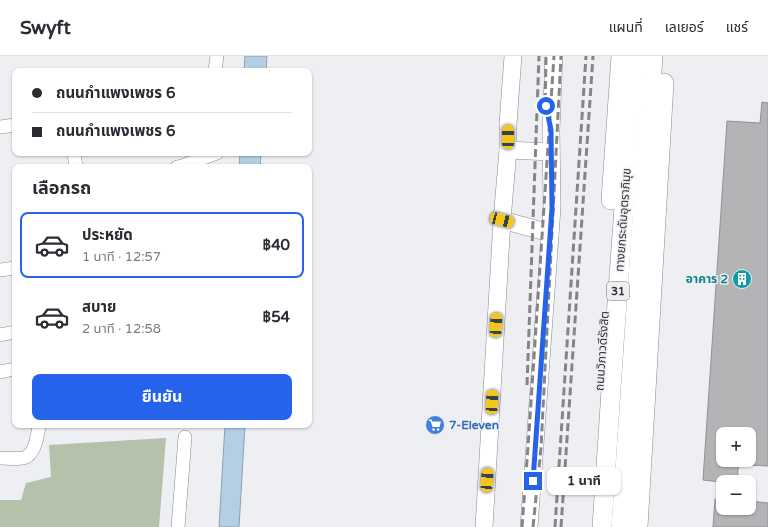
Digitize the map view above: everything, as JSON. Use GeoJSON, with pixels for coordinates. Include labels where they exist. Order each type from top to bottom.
{"type":"FeatureCollection","features":[{"type":"Feature","properties":{"kind":"highway","name":"ถนนวิภาวดีรังสิต"},"geometry":{"type":"LineString","coordinates":[[591,527],[621,56]]}},
{"type":"Feature","properties":{"kind":"highway","name":"ทางยกระดับอุตราภิมุข"},"geometry":{"type":"LineString","coordinates":[[602,527],[635,56]]}},
{"type":"Feature","properties":{"kind":"highway","name":"ทางยกระดับอุตราภิมุข"},"geometry":{"type":"LineString","coordinates":[[621,527],[653,56]]}},
{"type":"Feature","properties":{"kind":"highway"},"geometry":{"type":"LineString","coordinates":[[638,527],[665,56]]}},
{"type":"Feature","properties":{"kind":"main road"},"geometry":{"type":"LineString","coordinates":[[484,527],[513,56]]}},
{"type":"Feature","properties":{"kind":"main road"},"geometry":{"type":"LineString","coordinates":[[544,56],[542,82],[551,130]]}},
{"type":"Feature","properties":{"kind":"main road"},"geometry":{"type":"LineString","coordinates":[[530,527],[552,208],[551,130],[554,56]]}},
{"type":"Feature","properties":{"kind":"main road"},"geometry":{"type":"LineString","coordinates":[[508,150],[551,152]]}},
{"type":"Feature","properties":{"kind":"main road"},"geometry":{"type":"LineString","coordinates":[[502,220],[550,233]]}},
{"type":"Feature","properties":{"kind":"street"},"geometry":{"type":"LineString","coordinates":[[215,68],[217,56]]}},
{"type":"Feature","properties":{"kind":"street"},"geometry":{"type":"LineString","coordinates":[[0,127],[12,125]]}},
{"type":"Feature","properties":{"kind":"street"},"geometry":{"type":"LineString","coordinates":[[181,163],[206,156]]}},
{"type":"Feature","properties":{"kind":"street"},"geometry":{"type":"LineString","coordinates":[[0,270],[12,268]]}},
{"type":"Feature","properties":{"kind":"street"},"geometry":{"type":"LineString","coordinates":[[0,335],[12,333]]}},
{"type":"Feature","properties":{"kind":"street"},"geometry":{"type":"LineString","coordinates":[[0,372],[12,370]]}},
{"type":"Feature","properties":{"kind":"street"},"geometry":{"type":"LineString","coordinates":[[0,458],[25,457],[31,453],[35,445],[38,428]]}},
{"type":"Feature","properties":{"kind":"street"},"geometry":{"type":"LineString","coordinates":[[178,527],[185,437]]}},
{"type":"Feature","properties":{"kind":"green space"},"geometry":{"type":"Polygon","coordinates":[[[166,438],[159,527],[0,527],[0,500],[21,500],[26,483],[51,477],[49,445],[166,438]]]}},
{"type":"Feature","properties":{"kind":"water"},"geometry":{"type":"Polygon","coordinates":[[[245,56],[267,56],[266,68],[244,68],[245,56]]]}},
{"type":"Feature","properties":{"kind":"water"},"geometry":{"type":"Polygon","coordinates":[[[240,156],[261,156],[260,164],[239,164],[240,156]]]}},
{"type":"Feature","properties":{"kind":"water"},"geometry":{"type":"Polygon","coordinates":[[[225,428],[245,428],[239,527],[219,527],[225,428]]]}},
{"type":"Feature","properties":{"kind":"building","name":"อาคาร 2"},"geometry":{"type":"Polygon","coordinates":[[[762,102],[768,103],[768,466],[756,465],[756,427],[716,427],[716,467],[738,467],[738,475],[716,475],[716,481],[703,480],[727,121],[760,123],[762,102]]]}},
{"type":"Feature","properties":{"kind":"building"},"geometry":{"type":"Polygon","coordinates":[[[715,499],[716,515],[756,515],[756,502],[768,503],[768,527],[713,527],[715,499]]]}},
{"type":"Feature","properties":{"kind":"railway"},"geometry":{"type":"LineString","coordinates":[[527,385],[539,56]]}},
{"type":"Feature","properties":{"kind":"railway"},"geometry":{"type":"LineString","coordinates":[[545,113],[546,56]]}},
{"type":"Feature","properties":{"kind":"railway"},"geometry":{"type":"LineString","coordinates":[[522,527],[554,56]]}},
{"type":"Feature","properties":{"kind":"railway"},"geometry":{"type":"LineString","coordinates":[[533,527],[541,448],[561,56]]}},
{"type":"Feature","properties":{"kind":"railway"},"geometry":{"type":"LineString","coordinates":[[555,527],[586,56]]}},
{"type":"Feature","properties":{"kind":"railway"},"geometry":{"type":"LineString","coordinates":[[561,527],[593,56]]}},
{"type":"Feature","properties":{"kind":"place","name":"อาคาร 2"},"geometry":{"type":"Point","coordinates":[742,279]}},
{"type":"Feature","properties":{"kind":"place","name":"7-Eleven"},"geometry":{"type":"Point","coordinates":[435,425]}},
{"type":"Feature","properties":{"kind":"route"},"geometry":{"type":"LineString","coordinates":[[533,481],[552,208],[551,130],[546,106]]}}]}
